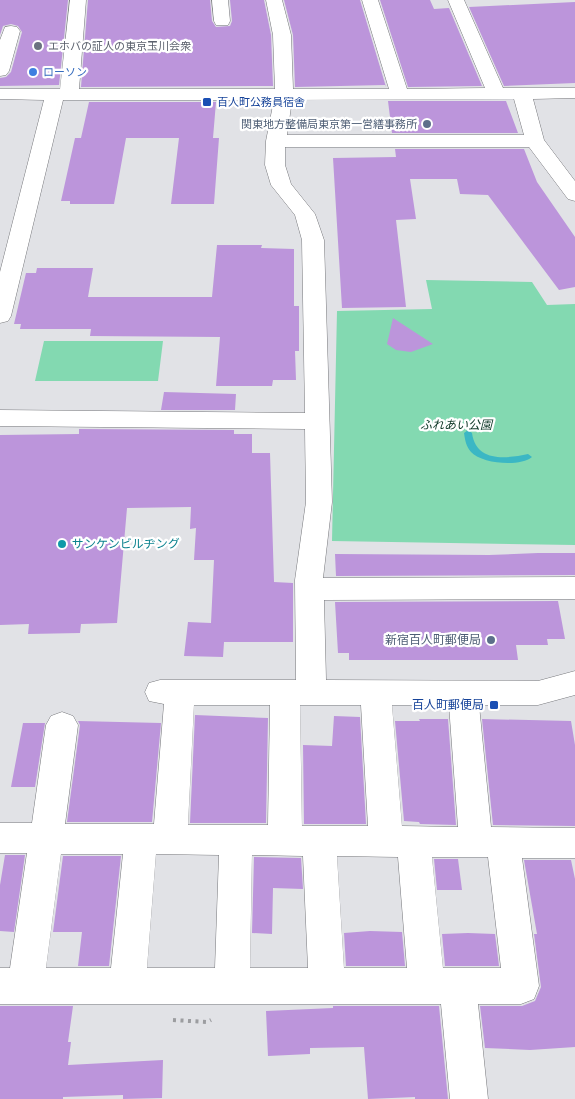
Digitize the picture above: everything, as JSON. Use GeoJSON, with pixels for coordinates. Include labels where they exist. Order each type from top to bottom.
{"type":"FeatureCollection","features":[{"type":"Feature","properties":{"kind":"street"},"geometry":{"type":"LineString","coordinates":[[0,316],[62,94],[78,0]]}},
{"type":"Feature","properties":{"kind":"street"},"geometry":{"type":"LineString","coordinates":[[220,0],[222,21]]}},
{"type":"Feature","properties":{"kind":"street"},"geometry":{"type":"LineString","coordinates":[[274,0],[282,36],[284,95],[276,141],[275,164],[281,185],[304,214],[313,240],[319,502],[298,693],[285,840]]}},
{"type":"Feature","properties":{"kind":"street"},"geometry":{"type":"LineString","coordinates":[[370,0],[399,93]]}},
{"type":"Feature","properties":{"kind":"street"},"geometry":{"type":"LineString","coordinates":[[456,0],[496,93]]}},
{"type":"Feature","properties":{"kind":"street"},"geometry":{"type":"LineString","coordinates":[[0,71],[12,31]]}},
{"type":"Feature","properties":{"kind":"street"},"geometry":{"type":"LineString","coordinates":[[522,93],[535,141],[575,195]]}},
{"type":"Feature","properties":{"kind":"street"},"geometry":{"type":"LineString","coordinates":[[0,94],[575,93]]}},
{"type":"Feature","properties":{"kind":"street"},"geometry":{"type":"LineString","coordinates":[[276,141],[535,141]]}},
{"type":"Feature","properties":{"kind":"street"},"geometry":{"type":"LineString","coordinates":[[0,418],[317,421]]}},
{"type":"Feature","properties":{"kind":"street"},"geometry":{"type":"LineString","coordinates":[[309,589],[575,588]]}},
{"type":"Feature","properties":{"kind":"street"},"geometry":{"type":"LineString","coordinates":[[127,986],[156,839],[170,692],[538,693],[575,682]]}},
{"type":"Feature","properties":{"kind":"street"},"geometry":{"type":"LineString","coordinates":[[376,693],[400,842],[442,986],[469,1099]]}},
{"type":"Feature","properties":{"kind":"street"},"geometry":{"type":"LineString","coordinates":[[62,725],[46,838],[13,986],[522,986],[490,843],[463,693]]}},
{"type":"Feature","properties":{"kind":"street"},"geometry":{"type":"LineString","coordinates":[[0,838],[575,843]]}},
{"type":"Feature","properties":{"kind":"street"},"geometry":{"type":"LineString","coordinates":[[232,986],[236,840]]}},
{"type":"Feature","properties":{"kind":"street"},"geometry":{"type":"LineString","coordinates":[[320,841],[327,986]]}},
{"type":"Feature","properties":{"kind":"green space","name":"ふれあい公園"},"geometry":{"type":"Polygon","coordinates":[[[426,280],[532,282],[547,305],[575,304],[575,545],[332,541],[337,311],[432,309],[426,280]]]}},
{"type":"Feature","properties":{"kind":"green space"},"geometry":{"type":"Polygon","coordinates":[[[44,341],[163,341],[158,381],[35,381],[44,341]]]}},
{"type":"Feature","properties":{"kind":"building"},"geometry":{"type":"Polygon","coordinates":[[[0,0],[68,0],[59,85],[0,86],[0,78],[6,77],[11,72],[22,32],[18,26],[11,24],[3,26],[0,35],[0,0]]]}},
{"type":"Feature","properties":{"kind":"building"},"geometry":{"type":"Polygon","coordinates":[[[88,0],[210,0],[212,21],[216,27],[230,26],[232,21],[230,0],[264,0],[271,35],[273,86],[81,87],[88,0]]]}},
{"type":"Feature","properties":{"kind":"building"},"geometry":{"type":"Polygon","coordinates":[[[284,0],[360,0],[386,87],[385,85],[295,87],[293,35],[284,0]]]}},
{"type":"Feature","properties":{"kind":"building"},"geometry":{"type":"Polygon","coordinates":[[[380,0],[430,0],[434,9],[449,8],[482,86],[408,87],[380,0]]]}},
{"type":"Feature","properties":{"kind":"building"},"geometry":{"type":"Polygon","coordinates":[[[575,2],[575,83],[504,86],[469,7],[575,2]]]}},
{"type":"Feature","properties":{"kind":"building"},"geometry":{"type":"Polygon","coordinates":[[[388,101],[506,101],[518,133],[392,133],[388,101]]]}},
{"type":"Feature","properties":{"kind":"building"},"geometry":{"type":"Polygon","coordinates":[[[89,102],[216,102],[213,138],[219,138],[214,204],[171,204],[179,138],[126,138],[114,204],[70,204],[70,201],[61,201],[75,138],[81,138],[89,102]]]}},
{"type":"Feature","properties":{"kind":"building"},"geometry":{"type":"Polygon","coordinates":[[[395,149],[524,149],[537,182],[575,237],[575,287],[559,290],[488,195],[460,194],[457,179],[410,179],[416,219],[396,220],[406,307],[342,308],[333,158],[396,157],[395,149]]]}},
{"type":"Feature","properties":{"kind":"building"},"geometry":{"type":"Polygon","coordinates":[[[217,245],[262,245],[261,248],[294,249],[294,306],[299,306],[299,351],[295,351],[296,380],[273,380],[272,386],[216,386],[220,337],[90,336],[91,329],[20,329],[21,324],[14,324],[26,273],[36,273],[37,268],[93,268],[88,297],[212,297],[217,245]]]}},
{"type":"Feature","properties":{"kind":"building"},"geometry":{"type":"Polygon","coordinates":[[[393,318],[433,344],[411,352],[396,350],[387,344],[393,318]]]}},
{"type":"Feature","properties":{"kind":"building"},"geometry":{"type":"Polygon","coordinates":[[[164,392],[236,394],[235,410],[161,410],[164,392]]]}},
{"type":"Feature","properties":{"kind":"building","name":"サンケンビルヂング"},"geometry":{"type":"Polygon","coordinates":[[[79,429],[234,430],[234,434],[252,434],[252,453],[270,453],[274,582],[293,583],[293,642],[224,642],[223,657],[184,656],[188,622],[211,623],[214,560],[194,560],[196,528],[190,529],[191,507],[127,508],[117,623],[81,624],[80,633],[28,634],[29,624],[0,625],[0,435],[79,434],[79,429]]]}},
{"type":"Feature","properties":{"kind":"building"},"geometry":{"type":"Polygon","coordinates":[[[575,553],[575,575],[336,576],[335,554],[489,555],[575,553]]]}},
{"type":"Feature","properties":{"kind":"building"},"geometry":{"type":"Polygon","coordinates":[[[558,601],[565,639],[547,639],[548,645],[516,645],[518,660],[349,660],[349,653],[338,653],[335,602],[558,601]]]}},
{"type":"Feature","properties":{"kind":"building"},"geometry":{"type":"Polygon","coordinates":[[[195,715],[268,718],[266,823],[190,823],[195,715]]]}},
{"type":"Feature","properties":{"kind":"building"},"geometry":{"type":"Polygon","coordinates":[[[334,716],[360,717],[366,824],[304,824],[303,745],[332,746],[334,716]]]}},
{"type":"Feature","properties":{"kind":"building"},"geometry":{"type":"Polygon","coordinates":[[[419,719],[448,719],[456,825],[420,824],[419,822],[404,821],[395,721],[420,721],[419,719]]]}},
{"type":"Feature","properties":{"kind":"building"},"geometry":{"type":"Polygon","coordinates":[[[482,719],[571,721],[575,745],[575,826],[493,825],[482,719]]]}},
{"type":"Feature","properties":{"kind":"building"},"geometry":{"type":"Polygon","coordinates":[[[78,721],[161,723],[152,822],[67,822],[80,725],[78,721]]]}},
{"type":"Feature","properties":{"kind":"building"},"geometry":{"type":"Polygon","coordinates":[[[23,723],[45,723],[35,787],[11,787],[23,723]]]}},
{"type":"Feature","properties":{"kind":"building"},"geometry":{"type":"Polygon","coordinates":[[[5,855],[25,855],[14,932],[0,931],[0,885],[5,855]]]}},
{"type":"Feature","properties":{"kind":"building"},"geometry":{"type":"Polygon","coordinates":[[[63,856],[121,856],[109,966],[78,966],[82,932],[53,932],[63,856]]]}},
{"type":"Feature","properties":{"kind":"building"},"geometry":{"type":"Polygon","coordinates":[[[254,857],[301,858],[303,889],[273,888],[272,934],[252,933],[254,857]]]}},
{"type":"Feature","properties":{"kind":"building"},"geometry":{"type":"Polygon","coordinates":[[[434,859],[458,859],[462,890],[437,890],[434,859]]]}},
{"type":"Feature","properties":{"kind":"building"},"geometry":{"type":"Polygon","coordinates":[[[524,860],[571,860],[575,879],[575,1047],[530,1050],[485,1048],[480,1006],[522,1006],[535,1001],[541,987],[534,934],[537,934],[524,860]]]}},
{"type":"Feature","properties":{"kind":"building"},"geometry":{"type":"Polygon","coordinates":[[[370,931],[402,932],[405,966],[346,966],[344,933],[370,931]]]}},
{"type":"Feature","properties":{"kind":"building"},"geometry":{"type":"Polygon","coordinates":[[[442,934],[495,934],[499,966],[445,966],[442,934]]]}},
{"type":"Feature","properties":{"kind":"building"},"geometry":{"type":"Polygon","coordinates":[[[0,1006],[73,1006],[68,1042],[71,1042],[68,1065],[163,1060],[162,1098],[123,1099],[123,1095],[63,1097],[63,1099],[0,1099],[0,1006]]]}},
{"type":"Feature","properties":{"kind":"building"},"geometry":{"type":"Polygon","coordinates":[[[333,1006],[439,1006],[448,1099],[415,1099],[415,1097],[368,1099],[364,1047],[310,1048],[310,1054],[268,1056],[266,1011],[333,1008],[333,1006]]]}},
{"type":"Feature","properties":{"kind":"waterway"},"geometry":{"type":"LineString","coordinates":[[468,433],[469,443],[481,455],[500,460],[528,457]]}},
{"type":"Feature","properties":{"kind":"place","name":"エホバの証人の東京玉川会衆"},"geometry":{"type":"Point","coordinates":[38,46]}},
{"type":"Feature","properties":{"kind":"place","name":"ローソン"},"geometry":{"type":"Point","coordinates":[33,72]}},
{"type":"Feature","properties":{"kind":"place","name":"百人町公務員宿舎"},"geometry":{"type":"Point","coordinates":[207,102]}},
{"type":"Feature","properties":{"kind":"place","name":"関東地方整備局東京第一営繕事務所"},"geometry":{"type":"Point","coordinates":[427,124]}},
{"type":"Feature","properties":{"kind":"place","name":"サンケンビルヂング"},"geometry":{"type":"Point","coordinates":[62,544]}},
{"type":"Feature","properties":{"kind":"place","name":"新宿百人町郵便局"},"geometry":{"type":"Point","coordinates":[491,640]}},
{"type":"Feature","properties":{"kind":"place","name":"百人町郵便局"},"geometry":{"type":"Point","coordinates":[494,705]}}]}
